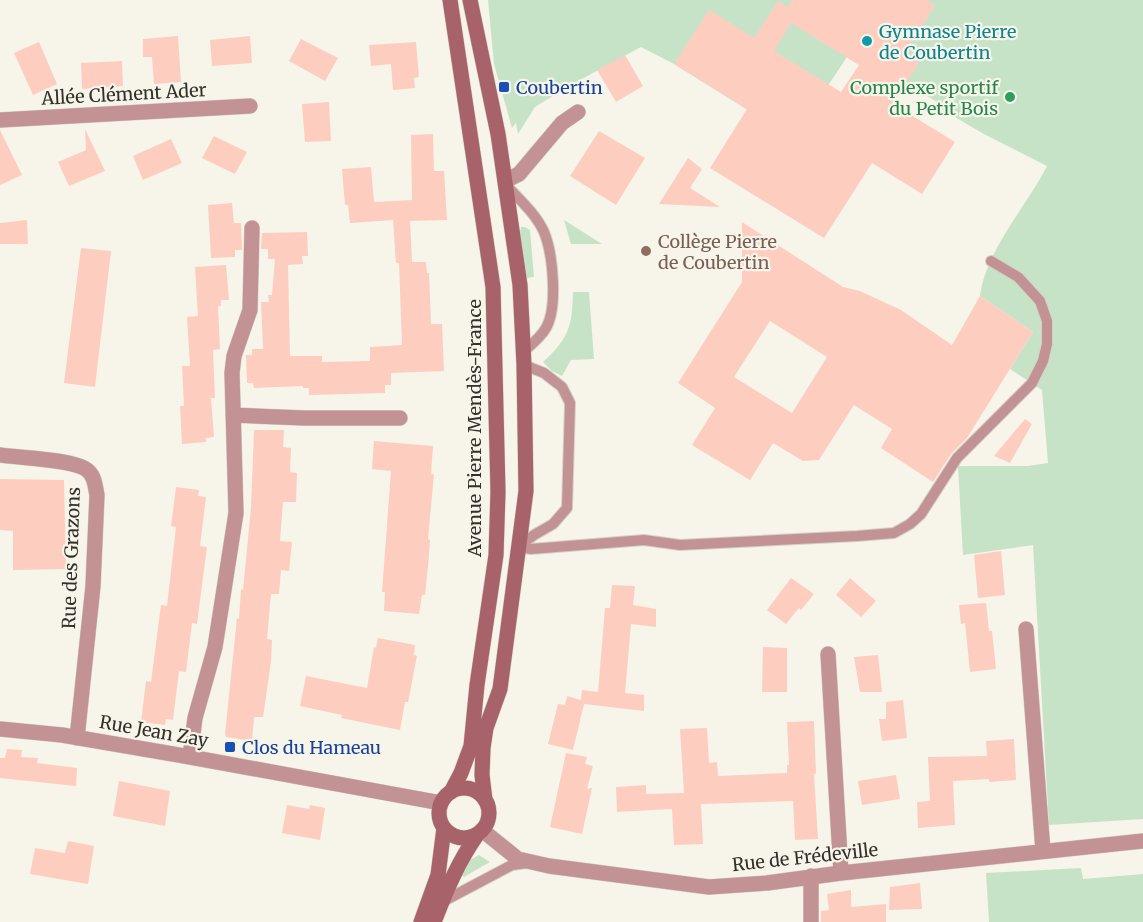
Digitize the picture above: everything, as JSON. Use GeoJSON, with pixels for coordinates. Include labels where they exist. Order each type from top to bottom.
{"type":"FeatureCollection","features":[{"type":"Feature","properties":{"kind":"street","name":"Avenue Pierre Mendès-France"},"geometry":{"type":"LineString","coordinates":[[446,798],[461,773],[471,746],[477,685],[496,555],[497,502],[493,287],[450,0]]}},
{"type":"Feature","properties":{"kind":"street"},"geometry":{"type":"LineString","coordinates":[[434,922],[462,857],[480,833],[489,815],[482,775],[483,748],[486,728],[500,689],[526,491],[524,358],[520,285],[498,134],[470,0]]}},
{"type":"Feature","properties":{"kind":"street","name":"Allée Clément Ader"},"geometry":{"type":"LineString","coordinates":[[0,120],[250,106]]}},
{"type":"Feature","properties":{"kind":"street"},"geometry":{"type":"LineString","coordinates":[[505,183],[519,174],[562,123],[578,112]]}},
{"type":"Feature","properties":{"kind":"street"},"geometry":{"type":"LineString","coordinates":[[190,757],[195,718],[215,647],[236,513],[232,373],[234,356],[250,310],[252,228]]}},
{"type":"Feature","properties":{"kind":"street"},"geometry":{"type":"LineString","coordinates":[[233,415],[400,418]]}},
{"type":"Feature","properties":{"kind":"street","name":"Rue des Grazons"},"geometry":{"type":"LineString","coordinates":[[0,455],[70,463],[88,471],[95,481],[97,495],[93,586],[77,738]]}},
{"type":"Feature","properties":{"kind":"street"},"geometry":{"type":"LineString","coordinates":[[1026,629],[1043,851]]}},
{"type":"Feature","properties":{"kind":"street"},"geometry":{"type":"LineString","coordinates":[[828,654],[841,873]]}},
{"type":"Feature","properties":{"kind":"street","name":"Rue Jean Zay"},"geometry":{"type":"LineString","coordinates":[[0,729],[77,738],[446,798]]}},
{"type":"Feature","properties":{"kind":"street"},"geometry":{"type":"LineString","coordinates":[[421,922],[438,875],[444,828],[439,816],[446,798],[465,788],[480,793],[485,800]]}},
{"type":"Feature","properties":{"kind":"street"},"geometry":{"type":"LineString","coordinates":[[444,828],[456,837],[463,838],[480,833]]}},
{"type":"Feature","properties":{"kind":"street","name":"Rue de Frédeville"},"geometry":{"type":"LineString","coordinates":[[480,833],[518,859],[591,872],[710,886],[767,883],[811,876],[1143,841]]}},
{"type":"Feature","properties":{"kind":"street"},"geometry":{"type":"LineString","coordinates":[[811,876],[812,922]]}},
{"type":"Feature","properties":{"kind":"lane"},"geometry":{"type":"LineString","coordinates":[[505,183],[532,214],[543,231],[549,250],[552,311],[545,330],[524,358],[562,387],[570,403],[567,508],[553,524],[518,547]]}},
{"type":"Feature","properties":{"kind":"lane"},"geometry":{"type":"LineString","coordinates":[[518,547],[531,549],[644,540],[680,545],[857,536],[894,533],[910,524],[921,514],[957,458],[1032,383],[1043,361],[1047,345],[1047,321],[1040,301],[1018,277],[991,261]]}},
{"type":"Feature","properties":{"kind":"lane"},"geometry":{"type":"LineString","coordinates":[[441,903],[513,865],[532,862]]}},
{"type":"Feature","properties":{"kind":"green space"},"geometry":{"type":"Polygon","coordinates":[[[488,0],[1143,0],[1143,819],[1049,825],[1033,545],[963,555],[958,466],[1028,466],[1048,463],[1042,390],[1010,369],[1033,332],[980,296],[990,262],[998,245],[1047,166],[982,133],[938,107],[939,103],[906,84],[901,91],[847,57],[792,140],[783,132],[674,64],[641,47],[535,107],[518,134],[516,123],[512,128],[494,64],[488,0]]]}},
{"type":"Feature","properties":{"kind":"green space"},"geometry":{"type":"Polygon","coordinates":[[[564,220],[602,244],[571,244],[564,220]]]}},
{"type":"Feature","properties":{"kind":"green space"},"geometry":{"type":"Polygon","coordinates":[[[521,227],[530,230],[534,277],[525,278],[521,227]]]}},
{"type":"Feature","properties":{"kind":"green space"},"geometry":{"type":"Polygon","coordinates":[[[573,292],[589,292],[594,359],[571,360],[562,376],[552,371],[543,362],[564,339],[572,314],[573,292]]]}},
{"type":"Feature","properties":{"kind":"green space"},"geometry":{"type":"Polygon","coordinates":[[[479,855],[490,862],[464,877],[462,875],[470,860],[479,855]]]}},
{"type":"Feature","properties":{"kind":"green space"},"geometry":{"type":"Polygon","coordinates":[[[1081,868],[1083,879],[1143,874],[1143,922],[989,922],[986,873],[1081,868]]]}},
{"type":"Feature","properties":{"kind":"building"},"geometry":{"type":"Polygon","coordinates":[[[792,0],[926,0],[935,5],[905,54],[919,63],[893,104],[955,142],[922,194],[872,163],[824,238],[710,168],[747,109],[674,64],[709,10],[754,38],[778,1],[788,7],[792,0]],[[791,23],[774,51],[841,92],[859,65],[791,23]]]}},
{"type":"Feature","properties":{"kind":"building"},"geometry":{"type":"Polygon","coordinates":[[[178,36],[181,82],[154,84],[152,57],[143,57],[143,39],[178,36]]]}},
{"type":"Feature","properties":{"kind":"building"},"geometry":{"type":"Polygon","coordinates":[[[250,36],[252,63],[212,66],[210,40],[250,36]]]}},
{"type":"Feature","properties":{"kind":"building"},"geometry":{"type":"Polygon","coordinates":[[[301,39],[338,58],[325,81],[289,61],[301,39]]]}},
{"type":"Feature","properties":{"kind":"building"},"geometry":{"type":"Polygon","coordinates":[[[39,42],[57,84],[33,95],[14,53],[39,42]]]}},
{"type":"Feature","properties":{"kind":"building"},"geometry":{"type":"Polygon","coordinates":[[[416,42],[419,77],[414,78],[415,88],[393,90],[391,64],[371,66],[369,45],[416,42]]]}},
{"type":"Feature","properties":{"kind":"building"},"geometry":{"type":"Polygon","coordinates":[[[625,55],[643,86],[616,102],[597,70],[625,55]]]}},
{"type":"Feature","properties":{"kind":"building"},"geometry":{"type":"Polygon","coordinates":[[[122,61],[123,86],[82,89],[81,63],[122,61]]]}},
{"type":"Feature","properties":{"kind":"building"},"geometry":{"type":"Polygon","coordinates":[[[329,102],[331,141],[305,142],[302,104],[329,102]]]}},
{"type":"Feature","properties":{"kind":"building"},"geometry":{"type":"Polygon","coordinates":[[[85,129],[105,171],[69,186],[58,162],[86,150],[85,129]]]}},
{"type":"Feature","properties":{"kind":"building"},"geometry":{"type":"Polygon","coordinates":[[[0,130],[22,175],[0,185],[0,130]]]}},
{"type":"Feature","properties":{"kind":"building"},"geometry":{"type":"Polygon","coordinates":[[[599,131],[645,158],[616,205],[570,176],[599,131]]]}},
{"type":"Feature","properties":{"kind":"building"},"geometry":{"type":"Polygon","coordinates":[[[433,134],[434,171],[444,171],[447,220],[410,221],[412,262],[426,262],[427,273],[429,273],[431,324],[442,324],[444,371],[391,373],[391,385],[385,385],[385,393],[309,395],[309,388],[303,388],[303,386],[254,388],[253,383],[247,383],[246,355],[252,355],[252,349],[263,349],[261,302],[269,302],[268,295],[272,295],[275,259],[268,259],[268,249],[261,249],[262,233],[307,232],[308,256],[302,256],[303,264],[288,265],[290,356],[322,356],[322,362],[370,361],[370,347],[402,345],[399,263],[396,263],[393,220],[350,223],[348,205],[345,205],[342,169],[371,167],[374,202],[412,200],[411,135],[433,134]]]}},
{"type":"Feature","properties":{"kind":"building"},"geometry":{"type":"Polygon","coordinates":[[[214,136],[247,152],[235,174],[202,158],[214,136]]]}},
{"type":"Feature","properties":{"kind":"building"},"geometry":{"type":"Polygon","coordinates":[[[171,139],[182,163],[143,180],[133,156],[171,139]]]}},
{"type":"Feature","properties":{"kind":"building"},"geometry":{"type":"Polygon","coordinates":[[[688,158],[702,169],[690,188],[720,207],[659,204],[688,158]]]}},
{"type":"Feature","properties":{"kind":"building"},"geometry":{"type":"Polygon","coordinates":[[[232,203],[234,223],[241,223],[242,250],[235,250],[235,257],[211,258],[208,205],[232,203]]]}},
{"type":"Feature","properties":{"kind":"building"},"geometry":{"type":"Polygon","coordinates":[[[27,220],[28,244],[0,244],[0,223],[27,220]]]}},
{"type":"Feature","properties":{"kind":"building"},"geometry":{"type":"Polygon","coordinates":[[[742,222],[843,287],[860,291],[901,310],[952,345],[980,296],[1033,332],[967,438],[951,454],[933,482],[881,448],[892,429],[854,405],[819,460],[803,461],[773,443],[750,480],[692,445],[715,408],[678,383],[742,282],[742,222]],[[770,321],[734,377],[792,413],[827,357],[770,321]]]}},
{"type":"Feature","properties":{"kind":"building"},"geometry":{"type":"Polygon","coordinates":[[[81,248],[111,251],[95,387],[64,383],[81,248]]]}},
{"type":"Feature","properties":{"kind":"building"},"geometry":{"type":"Polygon","coordinates":[[[226,265],[229,300],[221,300],[221,306],[218,306],[220,349],[213,350],[215,398],[211,398],[214,437],[206,438],[206,442],[182,444],[180,406],[184,406],[182,366],[190,366],[187,317],[198,316],[195,267],[226,265]]]}},
{"type":"Feature","properties":{"kind":"building"},"geometry":{"type":"Polygon","coordinates":[[[1025,419],[1032,424],[1010,463],[994,456],[1025,419]]]}},
{"type":"Feature","properties":{"kind":"building"},"geometry":{"type":"Polygon","coordinates":[[[254,430],[284,430],[283,447],[291,448],[290,472],[297,473],[296,502],[283,502],[280,541],[292,542],[289,571],[281,570],[279,594],[271,594],[267,639],[272,640],[271,662],[263,717],[254,717],[252,741],[226,737],[225,734],[251,508],[254,430]]]}},
{"type":"Feature","properties":{"kind":"building"},"geometry":{"type":"Polygon","coordinates":[[[374,441],[433,446],[431,474],[434,474],[428,539],[430,540],[428,567],[425,595],[422,595],[419,614],[384,611],[385,592],[382,592],[391,471],[372,469],[374,441]]]}},
{"type":"Feature","properties":{"kind":"building"},"geometry":{"type":"Polygon","coordinates":[[[0,479],[64,480],[66,569],[13,570],[13,531],[0,530],[0,479]]]}},
{"type":"Feature","properties":{"kind":"building"},"geometry":{"type":"Polygon","coordinates":[[[176,487],[199,490],[198,496],[206,497],[200,546],[207,547],[197,624],[192,623],[186,672],[179,671],[173,720],[166,719],[165,725],[141,722],[146,681],[151,682],[161,605],[167,606],[176,527],[171,526],[176,487]]]}},
{"type":"Feature","properties":{"kind":"building"},"geometry":{"type":"Polygon","coordinates":[[[1001,551],[1005,595],[978,598],[974,555],[1001,551]]]}},
{"type":"Feature","properties":{"kind":"building"},"geometry":{"type":"Polygon","coordinates":[[[791,578],[814,594],[786,624],[767,610],[791,578]]]}},
{"type":"Feature","properties":{"kind":"building"},"geometry":{"type":"Polygon","coordinates":[[[850,578],[876,601],[861,617],[836,595],[850,578]]]}},
{"type":"Feature","properties":{"kind":"building"},"geometry":{"type":"Polygon","coordinates":[[[612,585],[635,586],[633,605],[656,609],[656,627],[631,624],[625,693],[644,695],[644,711],[584,704],[573,750],[548,744],[558,704],[565,705],[567,696],[581,700],[582,690],[598,692],[605,608],[610,608],[612,585]]]}},
{"type":"Feature","properties":{"kind":"building"},"geometry":{"type":"Polygon","coordinates":[[[986,603],[996,669],[970,672],[965,623],[961,624],[959,605],[986,603]]]}},
{"type":"Feature","properties":{"kind":"building"},"geometry":{"type":"Polygon","coordinates":[[[378,638],[415,645],[414,655],[417,656],[400,730],[341,718],[342,715],[300,706],[306,676],[367,688],[374,647],[376,648],[378,638]]]}},
{"type":"Feature","properties":{"kind":"building"},"geometry":{"type":"Polygon","coordinates":[[[763,647],[787,648],[787,692],[762,692],[763,647]]]}},
{"type":"Feature","properties":{"kind":"building"},"geometry":{"type":"Polygon","coordinates":[[[878,655],[882,692],[860,692],[854,657],[878,655]]]}},
{"type":"Feature","properties":{"kind":"building"},"geometry":{"type":"Polygon","coordinates":[[[903,700],[907,738],[882,741],[879,719],[886,719],[886,702],[903,700]]]}},
{"type":"Feature","properties":{"kind":"building"},"geometry":{"type":"Polygon","coordinates":[[[814,721],[818,839],[795,840],[793,801],[701,804],[703,844],[674,845],[672,809],[617,812],[616,787],[646,785],[646,794],[684,793],[680,729],[707,728],[709,763],[717,762],[718,776],[787,773],[787,765],[789,765],[787,722],[814,721]]]}},
{"type":"Feature","properties":{"kind":"building"},"geometry":{"type":"Polygon","coordinates":[[[1014,739],[1016,780],[953,781],[955,825],[918,828],[917,802],[930,801],[928,757],[987,756],[986,741],[1014,739]]]}},
{"type":"Feature","properties":{"kind":"building"},"geometry":{"type":"Polygon","coordinates":[[[7,749],[22,750],[21,757],[38,758],[37,763],[77,768],[76,786],[0,778],[0,758],[5,758],[7,749]]]}},
{"type":"Feature","properties":{"kind":"building"},"geometry":{"type":"Polygon","coordinates":[[[566,753],[587,757],[585,764],[593,766],[587,789],[592,788],[582,834],[550,827],[566,753]]]}},
{"type":"Feature","properties":{"kind":"building"},"geometry":{"type":"Polygon","coordinates":[[[896,775],[900,799],[862,805],[858,781],[896,775]]]}},
{"type":"Feature","properties":{"kind":"building"},"geometry":{"type":"Polygon","coordinates":[[[119,781],[170,791],[165,826],[113,816],[119,781]]]}},
{"type":"Feature","properties":{"kind":"building"},"geometry":{"type":"Polygon","coordinates":[[[287,805],[309,809],[310,805],[325,808],[320,840],[282,833],[287,805]]]}},
{"type":"Feature","properties":{"kind":"building"},"geometry":{"type":"Polygon","coordinates":[[[68,841],[94,846],[88,884],[30,874],[35,848],[65,853],[68,841]]]}},
{"type":"Feature","properties":{"kind":"building"},"geometry":{"type":"Polygon","coordinates":[[[920,883],[922,909],[889,910],[890,887],[920,883]]]}},
{"type":"Feature","properties":{"kind":"building"},"geometry":{"type":"Polygon","coordinates":[[[851,890],[851,907],[886,904],[886,922],[821,922],[821,911],[829,910],[827,894],[851,890]]]}},
{"type":"Feature","properties":{"kind":"place","name":"Gymnase Pierre de Coubertin"},"geometry":{"type":"Point","coordinates":[867,41]}},
{"type":"Feature","properties":{"kind":"place","name":"Coubertin"},"geometry":{"type":"Point","coordinates":[504,87]}},
{"type":"Feature","properties":{"kind":"place","name":"Complexe sportif du Petit Bois"},"geometry":{"type":"Point","coordinates":[1010,97]}},
{"type":"Feature","properties":{"kind":"place","name":"Collège Pierre de Coubertin"},"geometry":{"type":"Point","coordinates":[646,251]}},
{"type":"Feature","properties":{"kind":"place","name":"Clos du Hameau"},"geometry":{"type":"Point","coordinates":[230,747]}}]}
